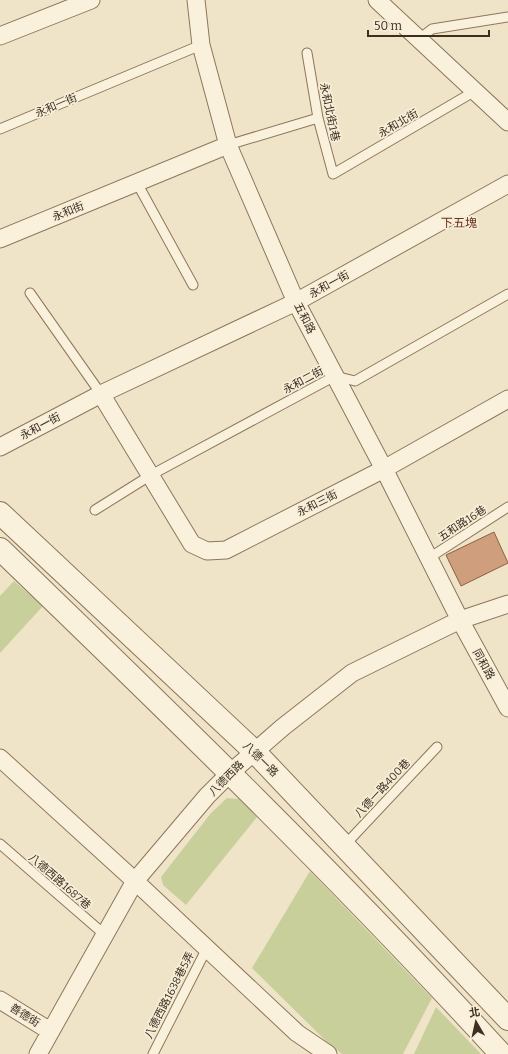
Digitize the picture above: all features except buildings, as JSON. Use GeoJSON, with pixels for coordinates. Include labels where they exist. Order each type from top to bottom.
{"type":"FeatureCollection","features":[{"type":"Feature","properties":{"kind":"street"},"geometry":{"type":"LineString","coordinates":[[0,36],[91,0]]}},
{"type":"Feature","properties":{"kind":"street","name":"五和路"},"geometry":{"type":"LineString","coordinates":[[196,0],[201,45],[228,145],[296,302],[384,469],[460,620]]}},
{"type":"Feature","properties":{"kind":"street"},"geometry":{"type":"LineString","coordinates":[[377,0],[508,122]]}},
{"type":"Feature","properties":{"kind":"street","name":"永和街"},"geometry":{"type":"LineString","coordinates":[[0,239],[228,145]]}},
{"type":"Feature","properties":{"kind":"street","name":"永和一街"},"geometry":{"type":"LineString","coordinates":[[0,447],[101,394],[296,302],[508,184]]}},
{"type":"Feature","properties":{"kind":"street"},"geometry":{"type":"LineString","coordinates":[[101,394],[151,475]]}},
{"type":"Feature","properties":{"kind":"street","name":"永和三街"},"geometry":{"type":"LineString","coordinates":[[151,475],[192,544],[207,551],[226,550],[384,469],[508,399]]}},
{"type":"Feature","properties":{"kind":"street","name":"八德一路"},"geometry":{"type":"LineString","coordinates":[[0,513],[254,751],[508,1019]]}},
{"type":"Feature","properties":{"kind":"street"},"geometry":{"type":"LineString","coordinates":[[0,549],[230,772],[442,989],[501,1054]]}},
{"type":"Feature","properties":{"kind":"street","name":"八德西路"},"geometry":{"type":"LineString","coordinates":[[38,1054],[135,881],[207,796],[230,772],[352,672],[460,620],[508,604]]}},
{"type":"Feature","properties":{"kind":"street","name":"同和路"},"geometry":{"type":"LineString","coordinates":[[460,620],[508,708]]}},
{"type":"Feature","properties":{"kind":"street"},"geometry":{"type":"LineString","coordinates":[[0,758],[135,881],[297,1033],[328,1054]]}},
{"type":"Feature","properties":{"kind":"street","name":"善德街"},"geometry":{"type":"LineString","coordinates":[[0,1000],[50,1031]]}},
{"type":"Feature","properties":{"kind":"lane"},"geometry":{"type":"LineString","coordinates":[[419,39],[432,29],[508,17]]}},
{"type":"Feature","properties":{"kind":"lane","name":"永和一街"},"geometry":{"type":"LineString","coordinates":[[0,129],[201,45]]}},
{"type":"Feature","properties":{"kind":"lane","name":"永和北街1巷"},"geometry":{"type":"LineString","coordinates":[[306,53],[318,118],[333,174]]}},
{"type":"Feature","properties":{"kind":"lane","name":"永和北街"},"geometry":{"type":"LineString","coordinates":[[333,174],[475,92]]}},
{"type":"Feature","properties":{"kind":"lane"},"geometry":{"type":"LineString","coordinates":[[228,145],[318,118]]}},
{"type":"Feature","properties":{"kind":"lane"},"geometry":{"type":"LineString","coordinates":[[137,183],[193,285]]}},
{"type":"Feature","properties":{"kind":"lane"},"geometry":{"type":"LineString","coordinates":[[30,293],[101,394]]}},
{"type":"Feature","properties":{"kind":"lane","name":"永和二街"},"geometry":{"type":"LineString","coordinates":[[95,510],[151,475],[335,376],[355,381],[508,294]]}},
{"type":"Feature","properties":{"kind":"lane","name":"五和路16巷"},"geometry":{"type":"LineString","coordinates":[[429,558],[508,507]]}},
{"type":"Feature","properties":{"kind":"lane","name":"八德一路400巷"},"geometry":{"type":"LineString","coordinates":[[344,846],[437,747]]}},
{"type":"Feature","properties":{"kind":"lane","name":"八德西路1687巷"},"geometry":{"type":"LineString","coordinates":[[0,844],[105,935]]}},
{"type":"Feature","properties":{"kind":"lane","name":"八德西路1638巷5弄"},"geometry":{"type":"LineString","coordinates":[[153,1054],[207,948]]}},
{"type":"Feature","properties":{"kind":"green space"},"geometry":{"type":"Polygon","coordinates":[[[14,581],[43,606],[0,653],[0,596],[14,581]]]}},
{"type":"Feature","properties":{"kind":"green space"},"geometry":{"type":"Polygon","coordinates":[[[227,798],[239,799],[257,817],[186,905],[163,885],[161,877],[211,813],[227,798]]]}},
{"type":"Feature","properties":{"kind":"green space"},"geometry":{"type":"Polygon","coordinates":[[[310,871],[432,998],[403,1054],[342,1054],[327,1042],[252,968],[310,871]]]}},
{"type":"Feature","properties":{"kind":"green space"},"geometry":{"type":"Polygon","coordinates":[[[436,1007],[481,1054],[414,1054],[436,1007]]]}},
{"type":"Feature","properties":{"kind":"district","name":"下五塊"},"geometry":{"type":"Point","coordinates":[459,223]}}]}
